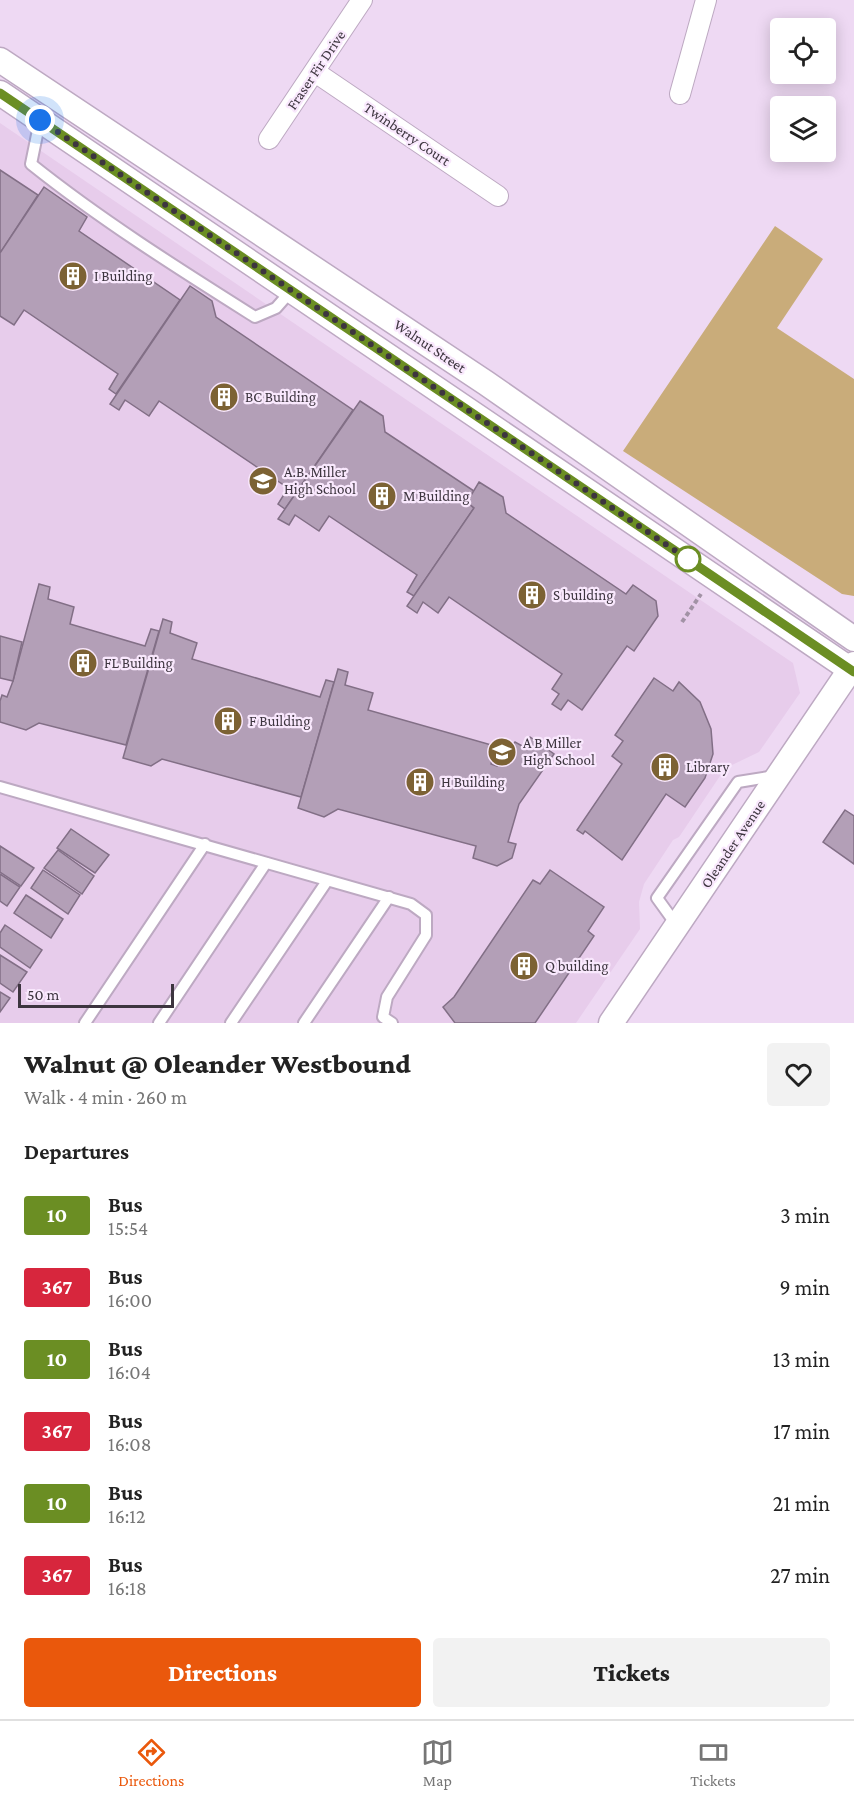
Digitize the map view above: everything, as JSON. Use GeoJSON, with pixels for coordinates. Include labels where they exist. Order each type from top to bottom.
{"type":"FeatureCollection","features":[{"type":"Feature","properties":{"kind":"street","name":"Fraser Fir Drive"},"geometry":{"type":"LineString","coordinates":[[269,139],[362,0]]}},
{"type":"Feature","properties":{"kind":"street"},"geometry":{"type":"LineString","coordinates":[[680,94],[706,0]]}},
{"type":"Feature","properties":{"kind":"street","name":"Walnut Street"},"geometry":{"type":"LineString","coordinates":[[0,60],[486,383],[854,639]]}},
{"type":"Feature","properties":{"kind":"street","name":"Twinberry Court"},"geometry":{"type":"LineString","coordinates":[[315,72],[498,196]]}},
{"type":"Feature","properties":{"kind":"street","name":"Walnut Street"},"geometry":{"type":"LineString","coordinates":[[0,93],[853,669]]}},
{"type":"Feature","properties":{"kind":"street","name":"Oleander Avenue"},"geometry":{"type":"LineString","coordinates":[[611,1023],[853,669]]}},
{"type":"Feature","properties":{"kind":"lane"},"geometry":{"type":"LineString","coordinates":[[40,120],[31,164],[194,279],[255,317],[276,308],[291,290]]}},
{"type":"Feature","properties":{"kind":"lane"},"geometry":{"type":"LineString","coordinates":[[680,923],[670,916],[657,898],[672,874],[738,782],[778,776]]}},
{"type":"Feature","properties":{"kind":"lane"},"geometry":{"type":"LineString","coordinates":[[0,787],[411,904],[426,915],[426,935],[387,997],[385,1021]]}},
{"type":"Feature","properties":{"kind":"lane"},"geometry":{"type":"LineString","coordinates":[[85,1023],[205,844]]}},
{"type":"Feature","properties":{"kind":"lane"},"geometry":{"type":"LineString","coordinates":[[159,1023],[266,863]]}},
{"type":"Feature","properties":{"kind":"lane"},"geometry":{"type":"LineString","coordinates":[[231,1023],[327,881]]}},
{"type":"Feature","properties":{"kind":"lane"},"geometry":{"type":"LineString","coordinates":[[303,1023],[389,897]]}},
{"type":"Feature","properties":{"kind":"path"},"geometry":{"type":"LineString","coordinates":[[682,622],[704,591]]}},
{"type":"Feature","properties":{"kind":"shaded area","name":"A.B. Miller High School"},"geometry":{"type":"Polygon","coordinates":[[[0,123],[793,663],[800,693],[759,752],[732,765],[720,776],[679,837],[673,840],[644,884],[639,902],[640,929],[576,1023],[0,1023],[0,123]]]}},
{"type":"Feature","properties":{"kind":"shaded area"},"geometry":{"type":"Polygon","coordinates":[[[775,226],[823,259],[777,328],[854,379],[854,596],[842,594],[623,451],[775,226]]]}},
{"type":"Feature","properties":{"kind":"building"},"geometry":{"type":"Polygon","coordinates":[[[0,170],[38,195],[0,253],[0,170]]]}},
{"type":"Feature","properties":{"kind":"building","name":"I Building"},"geometry":{"type":"Polygon","coordinates":[[[44,187],[87,217],[79,231],[180,300],[116,394],[109,389],[118,374],[24,310],[14,325],[0,316],[0,253],[44,187]]]}},
{"type":"Feature","properties":{"kind":"building","name":"BC Building"},"geometry":{"type":"Polygon","coordinates":[[[190,286],[212,301],[216,317],[353,410],[285,509],[278,504],[288,488],[159,401],[149,416],[125,400],[119,410],[110,404],[190,286]]]}},
{"type":"Feature","properties":{"kind":"building","name":"M Building"},"geometry":{"type":"Polygon","coordinates":[[[360,401],[383,416],[385,432],[474,491],[467,502],[474,508],[414,596],[407,592],[417,575],[329,516],[319,531],[295,515],[289,525],[278,519],[360,401]]]}},
{"type":"Feature","properties":{"kind":"building","name":"S building"},"geometry":{"type":"Polygon","coordinates":[[[479,482],[503,497],[506,513],[626,594],[633,585],[656,601],[658,616],[634,651],[627,646],[582,710],[568,700],[561,710],[552,704],[559,694],[552,689],[562,674],[449,597],[438,613],[423,602],[417,613],[407,606],[474,508],[467,502],[479,482]]]}},
{"type":"Feature","properties":{"kind":"building","name":"FL Building"},"geometry":{"type":"Polygon","coordinates":[[[39,584],[50,587],[48,599],[74,607],[70,624],[145,646],[151,629],[159,631],[126,745],[39,723],[26,730],[0,722],[0,701],[2,695],[7,697],[13,681],[39,584]]]}},
{"type":"Feature","properties":{"kind":"building","name":"F Building"},"geometry":{"type":"Polygon","coordinates":[[[163,619],[172,622],[170,633],[197,643],[192,659],[320,697],[326,680],[334,682],[301,797],[162,759],[151,766],[123,758],[163,619]]]}},
{"type":"Feature","properties":{"kind":"building"},"geometry":{"type":"Polygon","coordinates":[[[0,636],[22,642],[13,681],[0,678],[0,636]]]}},
{"type":"Feature","properties":{"kind":"building","name":"H Building"},"geometry":{"type":"Polygon","coordinates":[[[338,669],[348,672],[345,685],[373,693],[368,710],[495,746],[491,764],[497,766],[515,742],[524,747],[530,737],[554,754],[519,804],[508,842],[516,844],[512,858],[497,866],[473,858],[476,846],[338,809],[324,817],[298,808],[338,669]]]}},
{"type":"Feature","properties":{"kind":"building","name":"Library"},"geometry":{"type":"Polygon","coordinates":[[[654,678],[673,691],[679,682],[700,702],[711,729],[713,754],[705,778],[685,807],[666,794],[622,860],[585,831],[583,834],[577,830],[622,764],[612,756],[623,741],[615,735],[654,678]]]}},
{"type":"Feature","properties":{"kind":"building"},"geometry":{"type":"Polygon","coordinates":[[[845,810],[854,816],[854,864],[823,842],[845,810]]]}},
{"type":"Feature","properties":{"kind":"building"},"geometry":{"type":"Polygon","coordinates":[[[71,829],[109,855],[95,873],[57,848],[71,829]]]}},
{"type":"Feature","properties":{"kind":"building"},"geometry":{"type":"Polygon","coordinates":[[[0,846],[34,868],[21,886],[0,872],[0,846]]]}},
{"type":"Feature","properties":{"kind":"building"},"geometry":{"type":"Polygon","coordinates":[[[58,850],[94,876],[82,894],[44,868],[58,850]]]}},
{"type":"Feature","properties":{"kind":"building"},"geometry":{"type":"Polygon","coordinates":[[[43,870],[80,895],[68,914],[31,888],[43,870]]]}},
{"type":"Feature","properties":{"kind":"building","name":"Q building"},"geometry":{"type":"Polygon","coordinates":[[[550,870],[604,907],[588,931],[594,936],[535,1023],[455,1023],[443,1007],[454,997],[533,880],[540,884],[550,870]]]}},
{"type":"Feature","properties":{"kind":"building"},"geometry":{"type":"Polygon","coordinates":[[[0,874],[20,887],[7,906],[0,901],[0,874]]]}},
{"type":"Feature","properties":{"kind":"building"},"geometry":{"type":"Polygon","coordinates":[[[26,895],[63,919],[51,938],[14,913],[26,895]]]}},
{"type":"Feature","properties":{"kind":"building"},"geometry":{"type":"Polygon","coordinates":[[[5,925],[42,950],[30,968],[0,947],[0,933],[5,925]]]}},
{"type":"Feature","properties":{"kind":"building"},"geometry":{"type":"Polygon","coordinates":[[[0,955],[27,972],[13,992],[0,983],[0,955]]]}},
{"type":"Feature","properties":{"kind":"building"},"geometry":{"type":"Polygon","coordinates":[[[0,992],[10,998],[0,1012],[0,992]]]}},
{"type":"Feature","properties":{"kind":"bus line","name":"10"},"geometry":{"type":"LineString","coordinates":[[0,93],[854,672]]}},
{"type":"Feature","properties":{"kind":"place","name":"I Building"},"geometry":{"type":"Point","coordinates":[73,276]}},
{"type":"Feature","properties":{"kind":"place","name":"BC Building"},"geometry":{"type":"Point","coordinates":[224,397]}},
{"type":"Feature","properties":{"kind":"place","name":"A.B. Miller High School"},"geometry":{"type":"Point","coordinates":[263,481]}},
{"type":"Feature","properties":{"kind":"place","name":"M Building"},"geometry":{"type":"Point","coordinates":[382,496]}},
{"type":"Feature","properties":{"kind":"place","name":"S building"},"geometry":{"type":"Point","coordinates":[532,595]}},
{"type":"Feature","properties":{"kind":"place","name":"FL Building"},"geometry":{"type":"Point","coordinates":[83,663]}},
{"type":"Feature","properties":{"kind":"place","name":"F Building"},"geometry":{"type":"Point","coordinates":[228,721]}},
{"type":"Feature","properties":{"kind":"place","name":"A B Miller High School"},"geometry":{"type":"Point","coordinates":[502,752]}},
{"type":"Feature","properties":{"kind":"place","name":"Library"},"geometry":{"type":"Point","coordinates":[665,767]}},
{"type":"Feature","properties":{"kind":"place","name":"H Building"},"geometry":{"type":"Point","coordinates":[420,782]}},
{"type":"Feature","properties":{"kind":"place","name":"Q building"},"geometry":{"type":"Point","coordinates":[524,966]}},
{"type":"Feature","properties":{"kind":"route"},"geometry":{"type":"LineString","coordinates":[[40,120],[695,564],[688,559]]}}]}
